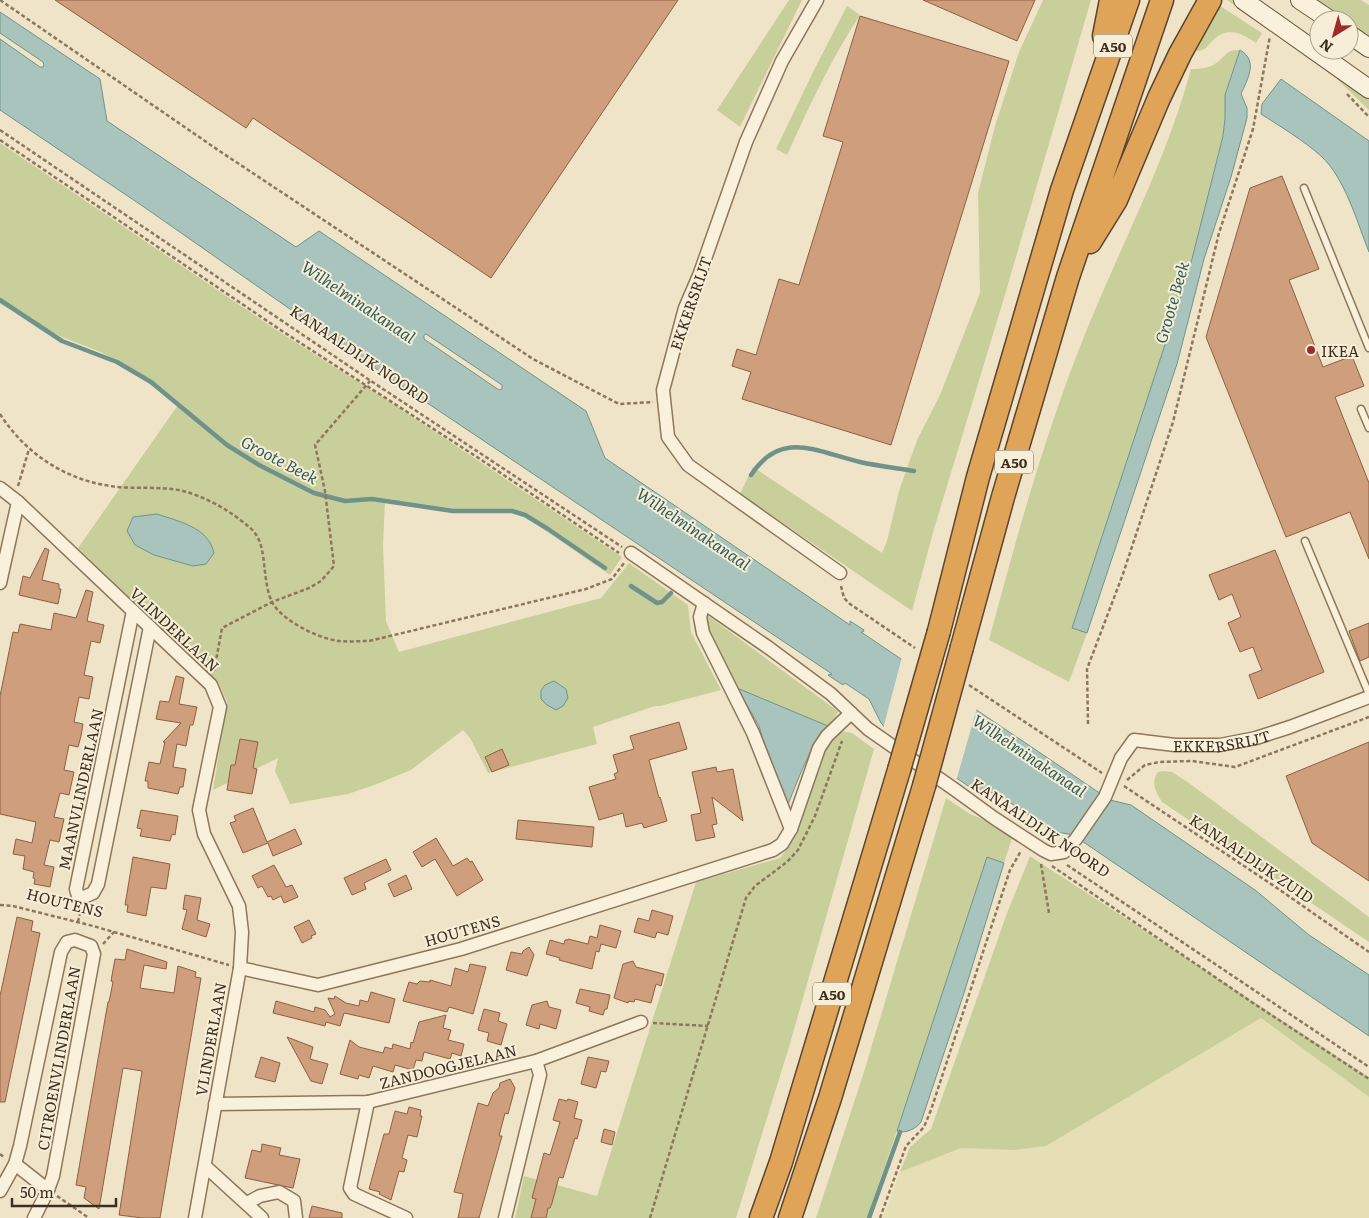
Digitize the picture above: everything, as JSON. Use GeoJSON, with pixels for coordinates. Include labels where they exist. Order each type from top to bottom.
{"type":"FeatureCollection","features":[{"type":"Feature","properties":{"kind":"highway","name":"A50"},"geometry":{"type":"LineString","coordinates":[[1096,92],[1104,31],[1111,0]]}},
{"type":"Feature","properties":{"kind":"highway","name":"A50"},"geometry":{"type":"LineString","coordinates":[[762,1218],[781,1162],[899,770],[978,478],[1062,190],[1128,0]]}},
{"type":"Feature","properties":{"kind":"highway","name":"A50"},"geometry":{"type":"LineString","coordinates":[[790,1218],[830,1098],[924,786],[1003,497],[1068,277],[1162,0]]}},
{"type":"Feature","properties":{"kind":"highway","name":"A50"},"geometry":{"type":"LineString","coordinates":[[1068,277],[1116,200],[1163,89],[1205,8]]}},
{"type":"Feature","properties":{"kind":"main road"},"geometry":{"type":"LineString","coordinates":[[1243,0],[1369,89]]}},
{"type":"Feature","properties":{"kind":"main road"},"geometry":{"type":"LineString","coordinates":[[1300,0],[1315,10]]}},
{"type":"Feature","properties":{"kind":"street","name":"EKKERSRIJT"},"geometry":{"type":"LineString","coordinates":[[817,0],[782,61],[746,142],[700,273],[685,308],[663,390],[668,436],[688,466],[840,573]]}},
{"type":"Feature","properties":{"kind":"street","name":"VLINDERLAAN"},"geometry":{"type":"LineString","coordinates":[[0,489],[16,500],[211,685],[220,707],[199,810],[204,834],[239,906],[242,932],[240,968],[195,1218]]}},
{"type":"Feature","properties":{"kind":"street"},"geometry":{"type":"LineString","coordinates":[[0,583],[16,500]]}},
{"type":"Feature","properties":{"kind":"street","name":"KANAALDIJK NOORD"},"geometry":{"type":"LineString","coordinates":[[626,555],[704,603],[769,648],[832,694],[868,729],[1027,841],[1047,852]]}},
{"type":"Feature","properties":{"kind":"street"},"geometry":{"type":"LineString","coordinates":[[704,603],[700,617],[703,633],[752,732],[791,829]]}},
{"type":"Feature","properties":{"kind":"street","name":"MAANVLINDERLAAN"},"geometry":{"type":"LineString","coordinates":[[133,611],[76,888],[78,896],[84,897],[93,892],[98,884],[150,627]]}},
{"type":"Feature","properties":{"kind":"street","name":"EKKERSRIJT"},"geometry":{"type":"LineString","coordinates":[[1047,852],[1064,852],[1076,839],[1105,797],[1121,758],[1134,740],[1175,745],[1220,745],[1256,738],[1290,727],[1369,696]]}},
{"type":"Feature","properties":{"kind":"street","name":"HOUTENS"},"geometry":{"type":"LineString","coordinates":[[240,968],[318,985],[461,948],[773,850],[782,844],[791,829],[819,748],[827,736],[851,714]]}},
{"type":"Feature","properties":{"kind":"street","name":"CITROENVLINDERLAAN"},"geometry":{"type":"LineString","coordinates":[[0,1191],[14,1164],[20,1146],[61,952],[67,942],[76,940],[91,946],[94,954],[53,1176],[34,1218]]}},
{"type":"Feature","properties":{"kind":"street","name":"ZANDOOGJELAAN"},"geometry":{"type":"LineString","coordinates":[[215,1104],[368,1102],[536,1061],[641,1022]]}},
{"type":"Feature","properties":{"kind":"street","name":"ZANDOOGJELAAN"},"geometry":{"type":"LineString","coordinates":[[505,1218],[540,1075],[536,1061]]}},
{"type":"Feature","properties":{"kind":"street","name":"ZANDOOGJELAAN"},"geometry":{"type":"LineString","coordinates":[[368,1102],[350,1188],[354,1194],[406,1218]]}},
{"type":"Feature","properties":{"kind":"street"},"geometry":{"type":"LineString","coordinates":[[14,1164],[48,1190]]}},
{"type":"Feature","properties":{"kind":"street"},"geometry":{"type":"LineString","coordinates":[[205,1166],[262,1218]]}},
{"type":"Feature","properties":{"kind":"street"},"geometry":{"type":"LineString","coordinates":[[247,1203],[260,1196],[279,1192],[294,1201],[296,1218]]}},
{"type":"Feature","properties":{"kind":"lane"},"geometry":{"type":"LineString","coordinates":[[1304,188],[1369,348]]}},
{"type":"Feature","properties":{"kind":"lane"},"geometry":{"type":"LineString","coordinates":[[1361,409],[1369,428]]}},
{"type":"Feature","properties":{"kind":"lane"},"geometry":{"type":"LineString","coordinates":[[1305,541],[1369,696]]}},
{"type":"Feature","properties":{"kind":"path"},"geometry":{"type":"LineString","coordinates":[[0,0],[218,150],[533,359],[619,404],[664,401]]}},
{"type":"Feature","properties":{"kind":"path"},"geometry":{"type":"LineString","coordinates":[[1088,724],[1086,669],[1123,574],[1173,422],[1219,233],[1253,129],[1270,35]]}},
{"type":"Feature","properties":{"kind":"path","name":"KANAALDIJK NOORD"},"geometry":{"type":"LineString","coordinates":[[0,130],[626,555]]}},
{"type":"Feature","properties":{"kind":"path"},"geometry":{"type":"LineString","coordinates":[[0,140],[366,387],[626,555],[612,579],[598,586],[369,641],[338,641],[308,632],[286,617],[272,602],[262,546],[251,528],[228,512],[207,500],[183,491],[151,487],[120,487],[93,483],[66,474],[28,449],[0,414]]}},
{"type":"Feature","properties":{"kind":"path"},"geometry":{"type":"LineString","coordinates":[[211,685],[222,628],[272,602],[309,588],[321,581],[334,566],[325,491],[316,445],[371,381]]}},
{"type":"Feature","properties":{"kind":"path"},"geometry":{"type":"LineString","coordinates":[[16,500],[28,449]]}},
{"type":"Feature","properties":{"kind":"path"},"geometry":{"type":"LineString","coordinates":[[650,1218],[746,898],[755,886],[787,862],[798,850],[815,816],[851,714]]}},
{"type":"Feature","properties":{"kind":"path","name":"KANAALDIJK ZUID"},"geometry":{"type":"LineString","coordinates":[[1122,784],[1369,952]]}},
{"type":"Feature","properties":{"kind":"path"},"geometry":{"type":"LineString","coordinates":[[880,1218],[906,1146],[924,1127],[931,1110],[1010,870],[1027,841]]}},
{"type":"Feature","properties":{"kind":"path"},"geometry":{"type":"LineString","coordinates":[[1047,852],[1040,867],[1049,912]]}},
{"type":"Feature","properties":{"kind":"path"},"geometry":{"type":"LineString","coordinates":[[1047,852],[1052,866],[1056,870],[1369,1079]]}},
{"type":"Feature","properties":{"kind":"path","name":"KANAALDIJK NOORD"},"geometry":{"type":"LineString","coordinates":[[1047,852],[1369,1067]]}},
{"type":"Feature","properties":{"kind":"path","name":"HOUTENS"},"geometry":{"type":"LineString","coordinates":[[0,905],[13,906],[93,926],[240,968]]}},
{"type":"Feature","properties":{"kind":"path"},"geometry":{"type":"LineString","coordinates":[[641,1022],[708,1026]]}},
{"type":"Feature","properties":{"kind":"path"},"geometry":{"type":"LineString","coordinates":[[48,1190],[89,1218]]}},
{"type":"Feature","properties":{"kind":"shaded area"},"geometry":{"type":"Polygon","coordinates":[[[1261,1018],[1369,1097],[1369,1218],[883,1218],[900,1172],[961,1148],[1015,1150],[1046,1146],[1261,1018]]]}},
{"type":"Feature","properties":{"kind":"green space"},"geometry":{"type":"Polygon","coordinates":[[[789,0],[802,0],[740,127],[717,110],[789,0]]]}},
{"type":"Feature","properties":{"kind":"green space"},"geometry":{"type":"Polygon","coordinates":[[[1043,0],[1091,0],[934,529],[912,611],[740,494],[753,467],[882,553],[887,541],[899,491],[918,438],[940,395],[980,293],[978,193],[995,126],[1019,52],[1043,0]]]}},
{"type":"Feature","properties":{"kind":"green space"},"geometry":{"type":"Polygon","coordinates":[[[1227,0],[1234,0],[1309,52],[1309,58],[1227,0]]]}},
{"type":"Feature","properties":{"kind":"green space"},"geometry":{"type":"Polygon","coordinates":[[[1314,0],[1361,0],[1369,5],[1369,39],[1359,32],[1359,10],[1328,10],[1314,0]]]}},
{"type":"Feature","properties":{"kind":"green space"},"geometry":{"type":"Polygon","coordinates":[[[847,6],[860,15],[830,66],[787,155],[776,149],[847,6]]]}},
{"type":"Feature","properties":{"kind":"green space"},"geometry":{"type":"Polygon","coordinates":[[[1220,6],[1262,33],[1256,43],[1245,36],[1229,32],[1218,36],[1204,49],[1196,51],[1220,6]]]}},
{"type":"Feature","properties":{"kind":"green space"},"geometry":{"type":"Polygon","coordinates":[[[1240,50],[1225,95],[1223,135],[1192,259],[1072,628],[1087,633],[1069,682],[989,640],[1033,483],[1058,405],[1087,329],[1170,136],[1191,69],[1209,67],[1230,51],[1240,50]]]}},
{"type":"Feature","properties":{"kind":"green space"},"geometry":{"type":"Polygon","coordinates":[[[1311,60],[1321,60],[1369,96],[1369,110],[1334,76],[1311,60]]]}},
{"type":"Feature","properties":{"kind":"green space"},"geometry":{"type":"Polygon","coordinates":[[[0,143],[281,333],[395,405],[622,557],[610,575],[517,511],[479,512],[427,509],[385,502],[383,545],[386,621],[399,652],[601,598],[629,563],[688,605],[691,632],[721,690],[655,706],[593,727],[597,744],[488,773],[470,738],[463,730],[411,770],[348,794],[290,804],[275,771],[278,758],[213,790],[227,702],[219,684],[78,548],[178,405],[126,367],[101,352],[62,337],[0,304],[0,143]]]}},
{"type":"Feature","properties":{"kind":"green space"},"geometry":{"type":"Polygon","coordinates":[[[707,615],[835,709],[838,712],[835,718],[828,726],[737,688],[706,627],[707,615]]]}},
{"type":"Feature","properties":{"kind":"green space"},"geometry":{"type":"Polygon","coordinates":[[[842,731],[852,733],[874,749],[789,1047],[736,1218],[515,1218],[524,1176],[597,1196],[696,882],[780,858],[787,849],[803,814],[824,748],[833,734],[842,731]]]}},
{"type":"Feature","properties":{"kind":"green space"},"geometry":{"type":"Polygon","coordinates":[[[1158,772],[1172,772],[1189,783],[1369,917],[1369,942],[1162,802],[1156,791],[1154,780],[1158,772]]]}},
{"type":"Feature","properties":{"kind":"green space"},"geometry":{"type":"Polygon","coordinates":[[[946,798],[970,814],[996,824],[1013,835],[1004,863],[987,858],[867,1218],[816,1218],[864,1072],[946,798]]]}},
{"type":"Feature","properties":{"kind":"green space"},"geometry":{"type":"Polygon","coordinates":[[[1030,856],[1369,1077],[1369,1097],[1261,1018],[1046,1146],[1015,1150],[961,1148],[900,1172],[910,1147],[931,1129],[1007,913],[1030,856]]]}},
{"type":"Feature","properties":{"kind":"water","name":"Wilhelminakanaal"},"geometry":{"type":"Polygon","coordinates":[[[0,12],[100,79],[107,121],[296,247],[319,231],[586,411],[605,458],[850,625],[850,621],[864,630],[861,632],[1110,800],[1131,805],[1255,890],[1309,935],[1369,975],[1369,1036],[1073,835],[1052,831],[996,793],[974,790],[888,731],[881,723],[869,699],[845,683],[843,685],[828,675],[832,674],[360,358],[144,207],[0,110],[0,39],[40,67],[44,65],[43,62],[0,33],[0,12]],[[426,334],[424,335],[424,339],[499,390],[502,389],[502,385],[426,334]]]}},
{"type":"Feature","properties":{"kind":"water"},"geometry":{"type":"Polygon","coordinates":[[[1240,50],[1246,54],[1250,65],[1250,71],[1241,94],[1247,108],[1247,118],[1231,177],[1204,259],[1177,364],[1087,633],[1072,628],[1192,259],[1223,136],[1225,95],[1240,50]]]}},
{"type":"Feature","properties":{"kind":"water"},"geometry":{"type":"Polygon","coordinates":[[[1281,79],[1369,141],[1369,252],[1350,201],[1329,165],[1307,145],[1261,114],[1262,104],[1281,79]]]}},
{"type":"Feature","properties":{"kind":"water"},"geometry":{"type":"Polygon","coordinates":[[[157,514],[184,523],[206,537],[214,553],[206,564],[193,566],[154,555],[135,545],[127,531],[133,517],[157,514]]]}},
{"type":"Feature","properties":{"kind":"water"},"geometry":{"type":"Polygon","coordinates":[[[554,681],[566,689],[568,698],[563,706],[556,710],[541,699],[541,690],[545,685],[554,681]]]}},
{"type":"Feature","properties":{"kind":"water"},"geometry":{"type":"Polygon","coordinates":[[[737,688],[828,726],[816,741],[787,807],[777,786],[759,726],[737,688]]]}},
{"type":"Feature","properties":{"kind":"water"},"geometry":{"type":"Polygon","coordinates":[[[987,857],[1004,863],[964,993],[921,1122],[910,1130],[897,1131],[987,857]]]}},
{"type":"Feature","properties":{"kind":"pier"},"geometry":{"type":"Polygon","coordinates":[[[902,657],[977,708],[956,781],[883,729],[902,657]]]}},
{"type":"Feature","properties":{"kind":"building"},"geometry":{"type":"Polygon","coordinates":[[[55,0],[678,0],[491,278],[253,118],[246,128],[55,0]]]}},
{"type":"Feature","properties":{"kind":"building"},"geometry":{"type":"Polygon","coordinates":[[[923,0],[1035,0],[1017,41],[923,0]]]}},
{"type":"Feature","properties":{"kind":"building"},"geometry":{"type":"Polygon","coordinates":[[[860,16],[1009,61],[891,445],[742,399],[751,372],[732,366],[737,349],[756,355],[779,279],[799,285],[843,142],[823,136],[860,16]]]}},
{"type":"Feature","properties":{"kind":"building"},"geometry":{"type":"Polygon","coordinates":[[[1282,176],[1319,269],[1289,280],[1323,367],[1352,356],[1364,386],[1335,397],[1369,483],[1369,559],[1350,512],[1286,537],[1206,337],[1250,188],[1282,176]]]}},
{"type":"Feature","properties":{"kind":"building"},"geometry":{"type":"Polygon","coordinates":[[[45,548],[49,550],[42,580],[59,584],[59,589],[61,589],[58,604],[19,595],[23,576],[30,578],[45,548]]]}},
{"type":"Feature","properties":{"kind":"building"},"geometry":{"type":"Polygon","coordinates":[[[1275,550],[1324,672],[1258,699],[1249,675],[1262,670],[1253,647],[1240,652],[1228,623],[1241,617],[1232,594],[1219,600],[1209,575],[1275,550]]]}},
{"type":"Feature","properties":{"kind":"building"},"geometry":{"type":"Polygon","coordinates":[[[86,590],[93,592],[87,621],[104,625],[100,643],[91,641],[84,675],[93,677],[89,699],[79,697],[74,722],[83,724],[78,747],[69,745],[64,770],[74,772],[69,795],[60,793],[54,817],[64,819],[59,842],[50,840],[44,865],[54,867],[50,887],[34,884],[34,872],[23,869],[25,856],[13,854],[16,839],[32,843],[36,822],[0,814],[0,696],[13,632],[18,633],[20,624],[51,630],[54,613],[76,618],[86,590]]]}},
{"type":"Feature","properties":{"kind":"building"},"geometry":{"type":"Polygon","coordinates":[[[1369,623],[1369,657],[1360,661],[1349,631],[1369,623]]]}},
{"type":"Feature","properties":{"kind":"building"},"geometry":{"type":"Polygon","coordinates":[[[176,676],[184,678],[179,704],[197,707],[193,725],[190,725],[186,746],[177,744],[173,767],[186,769],[183,787],[180,787],[178,794],[148,788],[148,781],[145,781],[149,762],[160,764],[165,742],[163,742],[181,723],[156,719],[160,701],[169,702],[176,676]]]}},
{"type":"Feature","properties":{"kind":"building"},"geometry":{"type":"Polygon","coordinates":[[[679,722],[687,749],[649,760],[667,821],[644,828],[642,823],[626,827],[623,813],[599,820],[589,787],[616,779],[614,774],[618,772],[613,755],[634,749],[630,736],[679,722]]]}},
{"type":"Feature","properties":{"kind":"building"},"geometry":{"type":"Polygon","coordinates":[[[240,739],[258,742],[253,768],[257,769],[252,794],[227,790],[231,765],[235,765],[240,739]]]}},
{"type":"Feature","properties":{"kind":"building"},"geometry":{"type":"Polygon","coordinates":[[[1369,742],[1369,881],[1312,843],[1286,776],[1369,742]]]}},
{"type":"Feature","properties":{"kind":"building"},"geometry":{"type":"Polygon","coordinates":[[[502,749],[509,765],[492,772],[485,757],[502,749]]]}},
{"type":"Feature","properties":{"kind":"building"},"geometry":{"type":"Polygon","coordinates":[[[716,767],[717,772],[733,769],[743,821],[712,797],[717,824],[712,825],[715,837],[696,841],[691,815],[701,813],[692,772],[716,767]]]}},
{"type":"Feature","properties":{"kind":"building"},"geometry":{"type":"Polygon","coordinates":[[[253,808],[267,842],[295,829],[302,844],[273,856],[268,843],[243,853],[230,823],[236,821],[234,816],[253,808]]]}},
{"type":"Feature","properties":{"kind":"building"},"geometry":{"type":"Polygon","coordinates":[[[141,810],[178,816],[175,835],[172,834],[170,841],[140,836],[142,829],[137,828],[141,810]]]}},
{"type":"Feature","properties":{"kind":"building"},"geometry":{"type":"Polygon","coordinates":[[[518,820],[594,827],[592,847],[516,839],[518,820]]]}},
{"type":"Feature","properties":{"kind":"building"},"geometry":{"type":"Polygon","coordinates":[[[436,838],[453,866],[467,858],[470,862],[472,861],[483,880],[457,896],[435,859],[422,867],[413,852],[436,838]]]}},
{"type":"Feature","properties":{"kind":"building"},"geometry":{"type":"Polygon","coordinates":[[[133,857],[170,864],[166,889],[151,887],[146,916],[127,912],[128,905],[125,905],[133,857]]]}},
{"type":"Feature","properties":{"kind":"building"},"geometry":{"type":"Polygon","coordinates":[[[386,859],[391,870],[364,883],[366,889],[352,895],[344,878],[386,859]]]}},
{"type":"Feature","properties":{"kind":"building"},"geometry":{"type":"Polygon","coordinates":[[[274,865],[286,887],[292,885],[298,897],[284,903],[281,896],[273,900],[271,896],[268,897],[262,886],[258,888],[252,876],[274,865]]]}},
{"type":"Feature","properties":{"kind":"building"},"geometry":{"type":"Polygon","coordinates":[[[406,875],[412,889],[394,897],[388,884],[406,875]]]}},
{"type":"Feature","properties":{"kind":"building"},"geometry":{"type":"Polygon","coordinates":[[[185,895],[201,898],[197,920],[210,924],[206,937],[182,929],[187,910],[183,909],[185,895]]]}},
{"type":"Feature","properties":{"kind":"building"},"geometry":{"type":"Polygon","coordinates":[[[652,910],[673,916],[668,935],[657,932],[655,938],[634,932],[638,918],[649,921],[652,910]]]}},
{"type":"Feature","properties":{"kind":"building"},"geometry":{"type":"Polygon","coordinates":[[[17,917],[33,921],[31,931],[40,933],[5,1102],[0,1102],[0,996],[17,917]]]}},
{"type":"Feature","properties":{"kind":"building"},"geometry":{"type":"Polygon","coordinates":[[[309,920],[316,934],[302,943],[294,927],[309,920]]]}},
{"type":"Feature","properties":{"kind":"building"},"geometry":{"type":"Polygon","coordinates":[[[600,925],[621,931],[616,948],[601,944],[599,952],[596,951],[592,969],[559,960],[560,958],[546,954],[550,940],[564,944],[565,940],[568,939],[588,944],[590,936],[597,938],[600,925]]]}},
{"type":"Feature","properties":{"kind":"building"},"geometry":{"type":"Polygon","coordinates":[[[529,947],[534,955],[527,976],[506,970],[511,952],[522,954],[529,947]]]}},
{"type":"Feature","properties":{"kind":"building"},"geometry":{"type":"Polygon","coordinates":[[[127,949],[167,962],[166,969],[144,965],[140,988],[174,993],[178,966],[196,972],[195,977],[201,978],[160,1218],[119,1215],[142,1071],[123,1068],[99,1209],[84,1198],[86,1187],[76,1185],[113,982],[111,981],[115,959],[125,960],[127,949]]]}},
{"type":"Feature","properties":{"kind":"building"},"geometry":{"type":"Polygon","coordinates":[[[633,961],[636,967],[664,974],[661,986],[656,984],[651,1003],[635,999],[634,1002],[629,1001],[628,1003],[614,998],[623,964],[633,961]]]}},
{"type":"Feature","properties":{"kind":"building"},"geometry":{"type":"Polygon","coordinates":[[[470,964],[486,967],[473,1014],[449,1007],[447,1012],[403,1001],[409,982],[417,984],[420,981],[430,982],[430,980],[451,986],[455,968],[468,972],[470,964]]]}},
{"type":"Feature","properties":{"kind":"building"},"geometry":{"type":"Polygon","coordinates":[[[580,989],[610,995],[607,1009],[605,1009],[603,1015],[589,1011],[590,1007],[576,1003],[580,989]]]}},
{"type":"Feature","properties":{"kind":"building"},"geometry":{"type":"Polygon","coordinates":[[[371,992],[395,999],[389,1023],[344,1013],[340,1026],[326,1022],[325,1026],[273,1013],[276,1001],[314,1012],[315,1007],[325,1010],[330,1017],[335,1014],[328,998],[334,999],[335,996],[346,1003],[359,1006],[360,1000],[368,1002],[371,992]]]}},
{"type":"Feature","properties":{"kind":"building"},"geometry":{"type":"Polygon","coordinates":[[[547,1001],[549,1007],[561,1010],[556,1029],[540,1024],[539,1029],[526,1025],[532,1005],[547,1001]]]}},
{"type":"Feature","properties":{"kind":"building"},"geometry":{"type":"Polygon","coordinates":[[[484,1009],[500,1013],[498,1021],[507,1024],[501,1045],[487,1041],[489,1033],[478,1030],[484,1009]]]}},
{"type":"Feature","properties":{"kind":"building"},"geometry":{"type":"Polygon","coordinates":[[[446,1015],[443,1028],[451,1030],[448,1040],[464,1044],[461,1056],[452,1053],[450,1059],[424,1052],[422,1061],[416,1060],[413,1070],[395,1065],[393,1072],[373,1066],[369,1078],[359,1075],[358,1079],[340,1074],[350,1040],[359,1047],[383,1053],[385,1047],[392,1049],[393,1044],[410,1049],[419,1022],[446,1015]]]}},
{"type":"Feature","properties":{"kind":"building"},"geometry":{"type":"Polygon","coordinates":[[[287,1037],[313,1047],[310,1059],[328,1064],[322,1084],[311,1081],[287,1037]]]}},
{"type":"Feature","properties":{"kind":"building"},"geometry":{"type":"Polygon","coordinates":[[[261,1057],[280,1063],[275,1082],[255,1077],[261,1057]]]}},
{"type":"Feature","properties":{"kind":"building"},"geometry":{"type":"Polygon","coordinates":[[[588,1057],[609,1061],[606,1072],[601,1071],[596,1088],[581,1084],[588,1057]]]}},
{"type":"Feature","properties":{"kind":"building"},"geometry":{"type":"Polygon","coordinates":[[[510,1079],[515,1088],[508,1114],[505,1113],[499,1136],[502,1136],[479,1218],[458,1218],[463,1194],[454,1192],[478,1103],[488,1106],[493,1093],[499,1088],[500,1083],[510,1079]]]}},
{"type":"Feature","properties":{"kind":"building"},"geometry":{"type":"Polygon","coordinates":[[[559,1099],[578,1102],[574,1118],[582,1120],[563,1178],[559,1177],[546,1218],[531,1218],[536,1199],[532,1198],[544,1153],[550,1155],[560,1122],[553,1120],[559,1099]]]}},
{"type":"Feature","properties":{"kind":"building"},"geometry":{"type":"Polygon","coordinates":[[[409,1107],[421,1110],[420,1116],[422,1116],[417,1137],[408,1135],[402,1158],[407,1160],[404,1172],[399,1171],[391,1200],[379,1194],[380,1192],[369,1189],[384,1134],[389,1134],[395,1111],[407,1114],[409,1107]]]}},
{"type":"Feature","properties":{"kind":"building"},"geometry":{"type":"Polygon","coordinates":[[[604,1129],[615,1132],[612,1145],[601,1142],[604,1129]]]}},
{"type":"Feature","properties":{"kind":"building"},"geometry":{"type":"Polygon","coordinates":[[[262,1144],[281,1148],[279,1155],[300,1159],[293,1188],[245,1178],[252,1150],[261,1152],[262,1144]]]}},
{"type":"Feature","properties":{"kind":"building"},"geometry":{"type":"Polygon","coordinates":[[[312,1206],[342,1213],[342,1218],[309,1218],[312,1206]]]}},
{"type":"Feature","properties":{"kind":"waterway","name":"Groote Beek"},"geometry":{"type":"LineString","coordinates":[[0,300],[62,341],[117,362],[151,382],[227,445],[259,465],[314,493],[345,501],[372,499],[453,511],[512,511],[525,515],[548,529],[605,568]]}},
{"type":"Feature","properties":{"kind":"waterway","name":"Groote Beek"},"geometry":{"type":"LineString","coordinates":[[751,475],[763,461],[775,452],[787,448],[815,450],[867,463],[914,471]]}},
{"type":"Feature","properties":{"kind":"waterway","name":"Groote Beek"},"geometry":{"type":"LineString","coordinates":[[631,586],[657,603],[662,602],[671,593]]}},
{"type":"Feature","properties":{"kind":"waterway"},"geometry":{"type":"LineString","coordinates":[[869,1218],[900,1132]]}},
{"type":"Feature","properties":{"kind":"place","name":"IKEA"},"geometry":{"type":"Point","coordinates":[1311,350]}}]}
